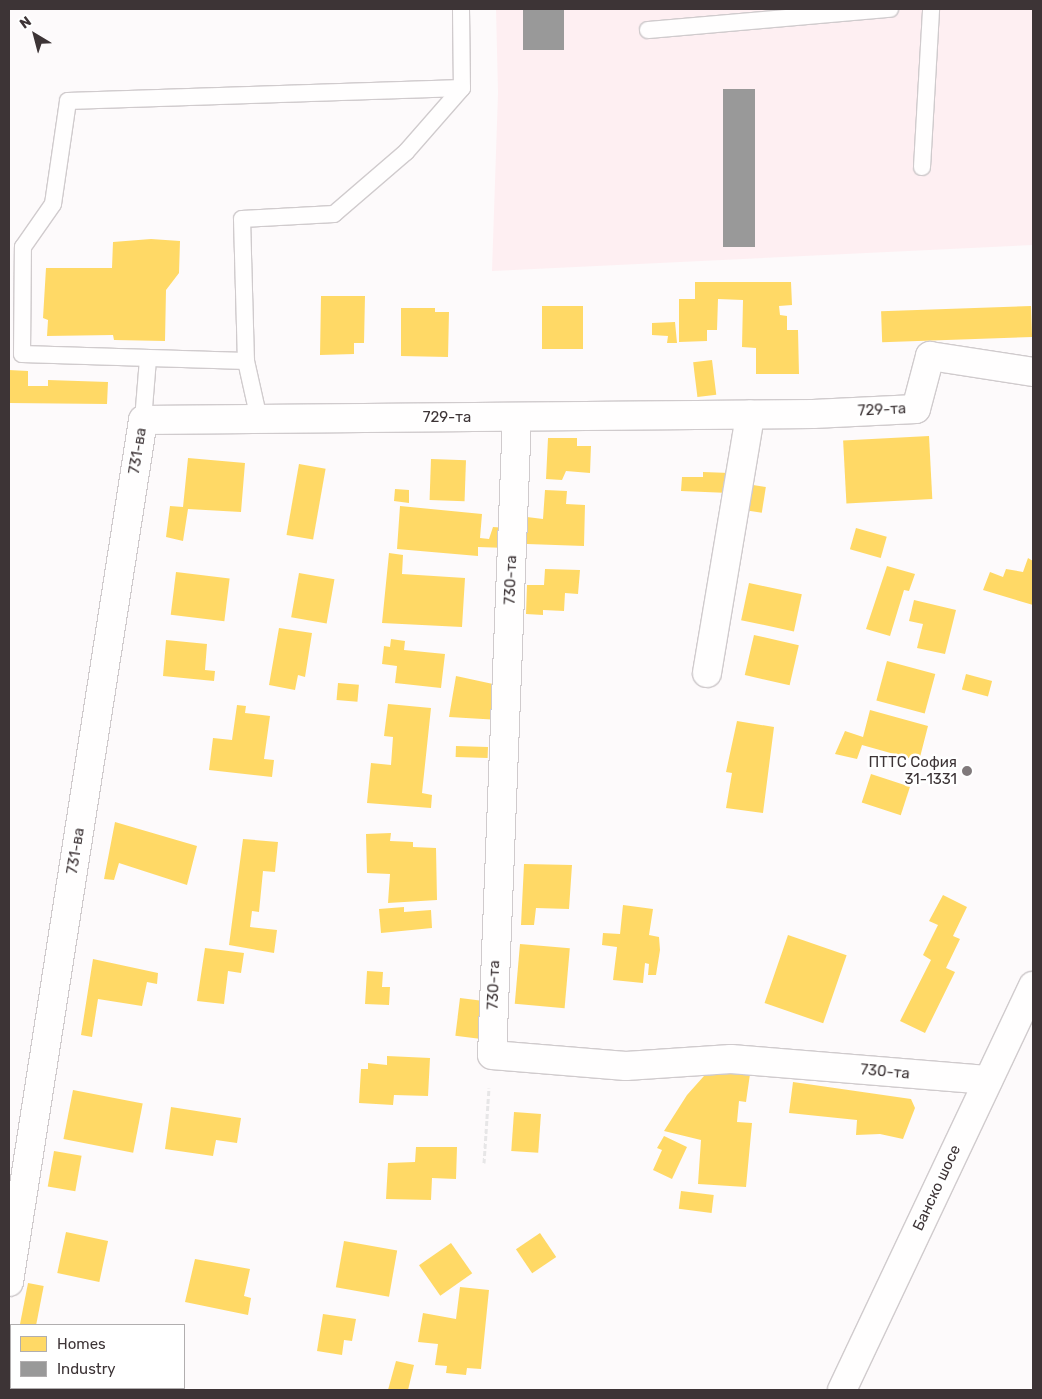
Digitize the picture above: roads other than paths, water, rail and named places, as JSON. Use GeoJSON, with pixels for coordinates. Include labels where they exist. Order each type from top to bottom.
{"type":"FeatureCollection","features":[{"type":"Feature","properties":{"kind":"street","name":"729-та"},"geometry":{"type":"LineString","coordinates":[[143,420],[750,415],[916,408],[930,356],[1033,372]]}},
{"type":"Feature","properties":{"kind":"street"},"geometry":{"type":"LineString","coordinates":[[707,673],[750,415]]}},
{"type":"Feature","properties":{"kind":"street","name":"730-та"},"geometry":{"type":"LineString","coordinates":[[517,417],[492,1055],[626,1066],[731,1059],[988,1080]]}},
{"type":"Feature","properties":{"kind":"street","name":"731-ва"},"geometry":{"type":"LineString","coordinates":[[9,1282],[143,420]]}},
{"type":"Feature","properties":{"kind":"street","name":"Банско шосе"},"geometry":{"type":"LineString","coordinates":[[842,1390],[1033,986]]}},
{"type":"Feature","properties":{"kind":"lane"},"geometry":{"type":"LineString","coordinates":[[259,419],[246,361],[242,219],[334,214],[406,152],[462,88],[461,9]]}},
{"type":"Feature","properties":{"kind":"lane"},"geometry":{"type":"LineString","coordinates":[[648,30],[890,9]]}},
{"type":"Feature","properties":{"kind":"lane"},"geometry":{"type":"LineString","coordinates":[[922,166],[931,9]]}},
{"type":"Feature","properties":{"kind":"lane"},"geometry":{"type":"LineString","coordinates":[[246,361],[22,354],[23,248],[54,204],[68,101],[462,88]]}},
{"type":"Feature","properties":{"kind":"lane"},"geometry":{"type":"LineString","coordinates":[[143,420],[148,359]]}},
{"type":"Feature","properties":{"kind":"place","name":"ПТТС София 31-1331"},"geometry":{"type":"Point","coordinates":[967,771]}}]}
